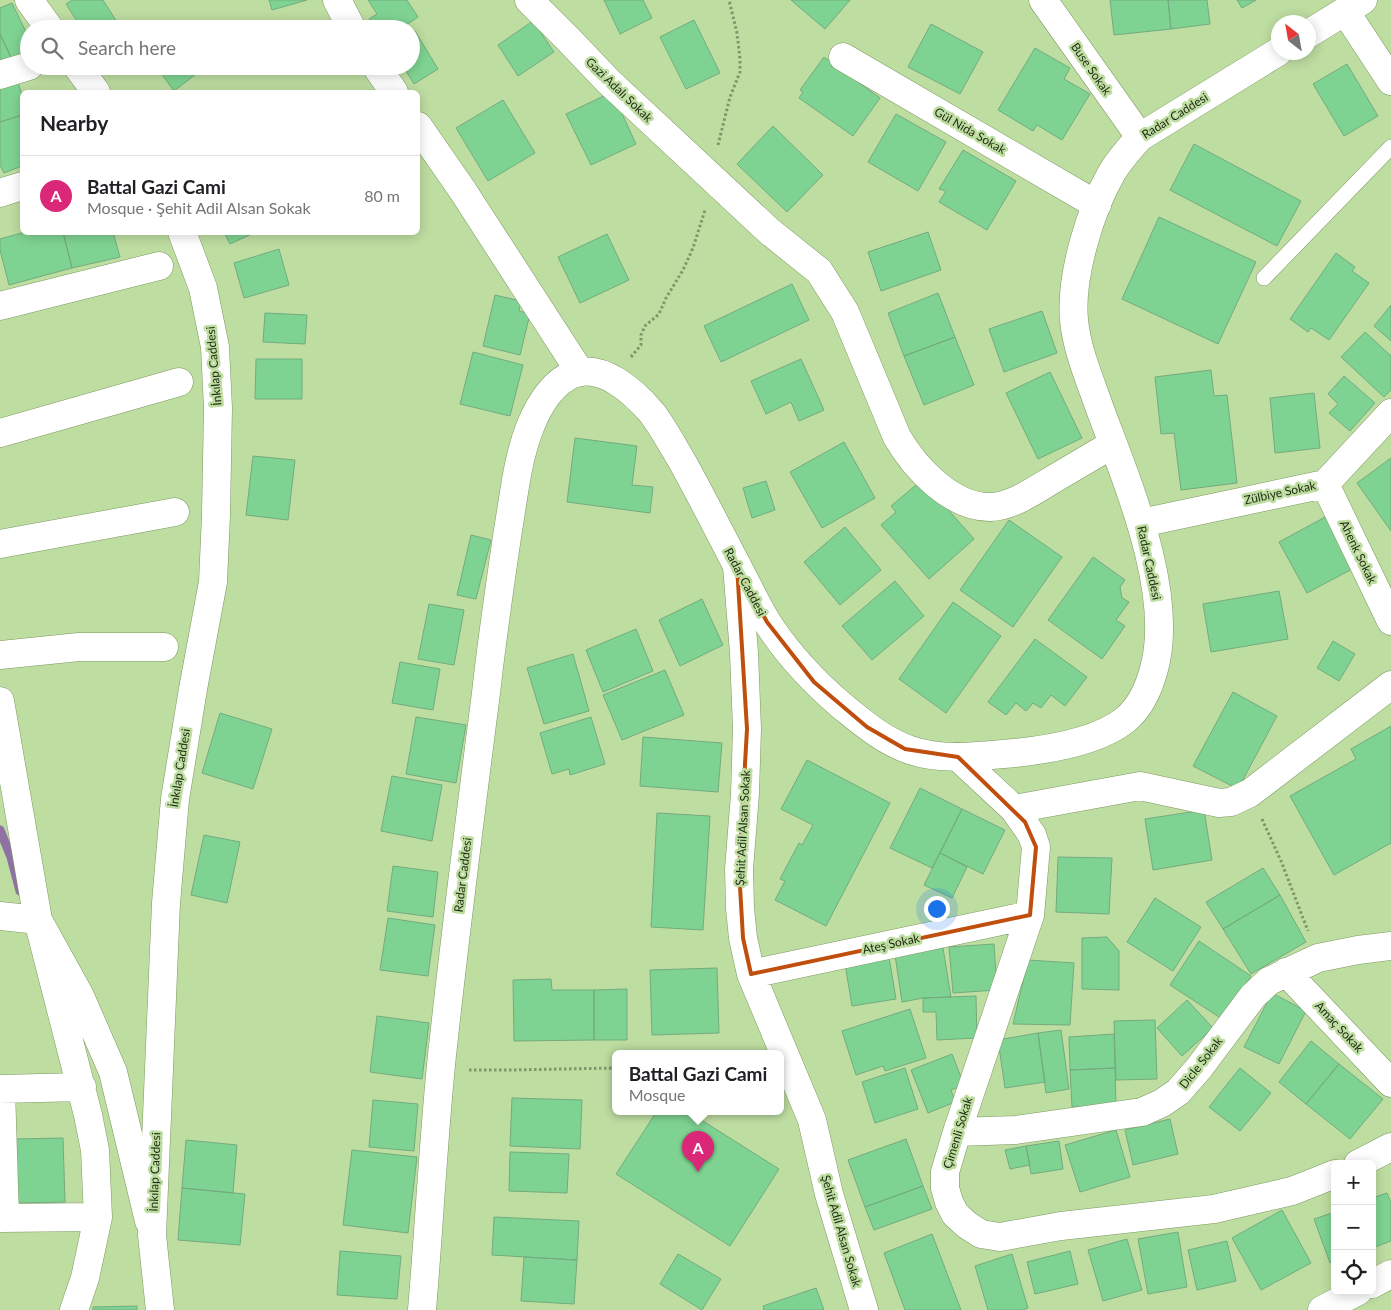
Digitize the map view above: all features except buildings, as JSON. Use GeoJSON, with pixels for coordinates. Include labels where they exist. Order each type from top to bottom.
{"type":"FeatureCollection","features":[{"type":"Feature","properties":{"kind":"street"},"geometry":{"type":"LineString","coordinates":[[29,0],[43,20]]}},
{"type":"Feature","properties":{"kind":"street"},"geometry":{"type":"LineString","coordinates":[[337,0],[347,20]]}},
{"type":"Feature","properties":{"kind":"street","name":"Gazi Adalı Sokak"},"geometry":{"type":"LineString","coordinates":[[529,0],[608,81],[769,231],[820,271],[845,312],[897,437],[908,455],[928,477],[954,496],[974,505],[992,507],[1025,496],[1113,444]]}},
{"type":"Feature","properties":{"kind":"street","name":"Buse Sokak"},"geometry":{"type":"LineString","coordinates":[[1043,0],[1140,137]]}},
{"type":"Feature","properties":{"kind":"street"},"geometry":{"type":"LineString","coordinates":[[1316,29],[1354,6],[1391,81]]}},
{"type":"Feature","properties":{"kind":"street","name":"Gül Nida Sokak"},"geometry":{"type":"LineString","coordinates":[[843,56],[1097,205]]}},
{"type":"Feature","properties":{"kind":"street","name":"Radar Caddesi"},"geometry":{"type":"LineString","coordinates":[[422,1310],[441,1069],[492,645],[522,451],[540,406],[552,390],[566,378],[580,372],[593,372],[606,376],[623,385],[642,402],[666,432],[767,622],[793,659],[822,688],[867,727],[905,748],[925,754],[958,757],[1009,754],[1063,746],[1093,736],[1123,722],[1139,706],[1149,684],[1156,661],[1159,636],[1157,594],[1141,524],[1081,357],[1074,319],[1074,292],[1078,262],[1097,205],[1108,179],[1124,154],[1140,137],[1271,56]]}},
{"type":"Feature","properties":{"kind":"street"},"geometry":{"type":"LineString","coordinates":[[0,76],[20,69]]}},
{"type":"Feature","properties":{"kind":"street"},"geometry":{"type":"LineString","coordinates":[[84,75],[95,90]]}},
{"type":"Feature","properties":{"kind":"street"},"geometry":{"type":"LineString","coordinates":[[382,75],[393,90]]}},
{"type":"Feature","properties":{"kind":"street"},"geometry":{"type":"LineString","coordinates":[[420,129],[463,191],[580,372]]}},
{"type":"Feature","properties":{"kind":"street"},"geometry":{"type":"LineString","coordinates":[[0,193],[20,187]]}},
{"type":"Feature","properties":{"kind":"street","name":"İnkılap Caddesi"},"geometry":{"type":"LineString","coordinates":[[160,1310],[152,1235],[166,903],[174,808],[193,689],[213,582],[216,515],[218,408],[215,347],[203,288],[183,235]]}},
{"type":"Feature","properties":{"kind":"street"},"geometry":{"type":"LineString","coordinates":[[0,306],[159,266]]}},
{"type":"Feature","properties":{"kind":"street"},"geometry":{"type":"LineString","coordinates":[[0,433],[179,382]]}},
{"type":"Feature","properties":{"kind":"street","name":"Zülbiye Sokak"},"geometry":{"type":"LineString","coordinates":[[1141,524],[1325,484],[1391,413]]}},
{"type":"Feature","properties":{"kind":"street","name":"Ahenk Sokak"},"geometry":{"type":"LineString","coordinates":[[1325,484],[1391,621]]}},
{"type":"Feature","properties":{"kind":"street"},"geometry":{"type":"LineString","coordinates":[[0,544],[175,512]]}},
{"type":"Feature","properties":{"kind":"street","name":"Şehit Adil Alsan Sokak"},"geometry":{"type":"LineString","coordinates":[[737,566],[744,652],[747,729],[745,794],[739,869],[740,908],[751,974],[772,1050]]}},
{"type":"Feature","properties":{"kind":"street"},"geometry":{"type":"LineString","coordinates":[[0,655],[80,648],[164,647]]}},
{"type":"Feature","properties":{"kind":"street"},"geometry":{"type":"LineString","coordinates":[[1014,809],[1140,786],[1219,803],[1231,802],[1250,793],[1391,685]]}},
{"type":"Feature","properties":{"kind":"street"},"geometry":{"type":"LineString","coordinates":[[0,701],[38,920],[82,1088],[95,1150],[98,1217],[85,1278],[74,1310]]}},
{"type":"Feature","properties":{"kind":"street","name":"Çimenli Sokak"},"geometry":{"type":"LineString","coordinates":[[958,757],[1014,809],[1032,835],[1036,846],[1030,915],[945,1172],[945,1188],[955,1214],[981,1234],[1000,1236],[1061,1226],[1214,1210],[1292,1191],[1331,1176]]}},
{"type":"Feature","properties":{"kind":"street","name":"Ateş Sokak"},"geometry":{"type":"LineString","coordinates":[[751,974],[1030,915]]}},
{"type":"Feature","properties":{"kind":"street"},"geometry":{"type":"LineString","coordinates":[[0,916],[38,920]]}},
{"type":"Feature","properties":{"kind":"street"},"geometry":{"type":"LineString","coordinates":[[38,920],[80,996],[114,1072],[152,1235]]}},
{"type":"Feature","properties":{"kind":"street","name":"Dicle Sokak"},"geometry":{"type":"LineString","coordinates":[[957,1132],[1016,1130],[1082,1121],[1142,1112],[1162,1104],[1178,1092],[1199,1068],[1253,996],[1269,981],[1318,958],[1391,946]]}},
{"type":"Feature","properties":{"kind":"street","name":"Amaç Sokak"},"geometry":{"type":"LineString","coordinates":[[1286,972],[1391,1083]]}},
{"type":"Feature","properties":{"kind":"street","name":"Şehit Adil Alsan Sokak"},"geometry":{"type":"LineString","coordinates":[[784,1071],[812,1120],[829,1194],[864,1310]]}},
{"type":"Feature","properties":{"kind":"street"},"geometry":{"type":"LineString","coordinates":[[82,1088],[1,1089],[2,1218],[98,1217]]}},
{"type":"Feature","properties":{"kind":"street"},"geometry":{"type":"LineString","coordinates":[[1365,1160],[1391,1146]]}},
{"type":"Feature","properties":{"kind":"street"},"geometry":{"type":"LineString","coordinates":[[1376,1282],[1391,1274]]}},
{"type":"Feature","properties":{"kind":"street"},"geometry":{"type":"LineString","coordinates":[[1322,1310],[1350,1295]]}},
{"type":"Feature","properties":{"kind":"lane"},"geometry":{"type":"LineString","coordinates":[[1264,278],[1391,146]]}},
{"type":"Feature","properties":{"kind":"path"},"geometry":{"type":"LineString","coordinates":[[606,376],[636,352],[641,345],[641,335],[645,326],[659,314],[666,298],[683,270],[704,218],[723,122],[740,72],[737,33],[729,0]]}},
{"type":"Feature","properties":{"kind":"path"},"geometry":{"type":"LineString","coordinates":[[1250,793],[1281,861],[1318,958]]}},
{"type":"Feature","properties":{"kind":"path"},"geometry":{"type":"LineString","coordinates":[[441,1069],[612,1068]]}},
{"type":"Feature","properties":{"kind":"highlighted area"},"geometry":{"type":"Polygon","coordinates":[[[737,566],[767,622],[814,682],[867,727],[905,749],[958,757],[1025,822],[1036,847],[1030,915],[751,974],[743,938],[739,869],[747,729],[737,566]]]}},
{"type":"Feature","properties":{"kind":"waterway"},"geometry":{"type":"LineString","coordinates":[[0,830],[11,857],[20,891]]}},
{"type":"Feature","properties":{"kind":"place","name":"Battal Gazi Cami"},"geometry":{"type":"Point","coordinates":[698,1172]}}]}
